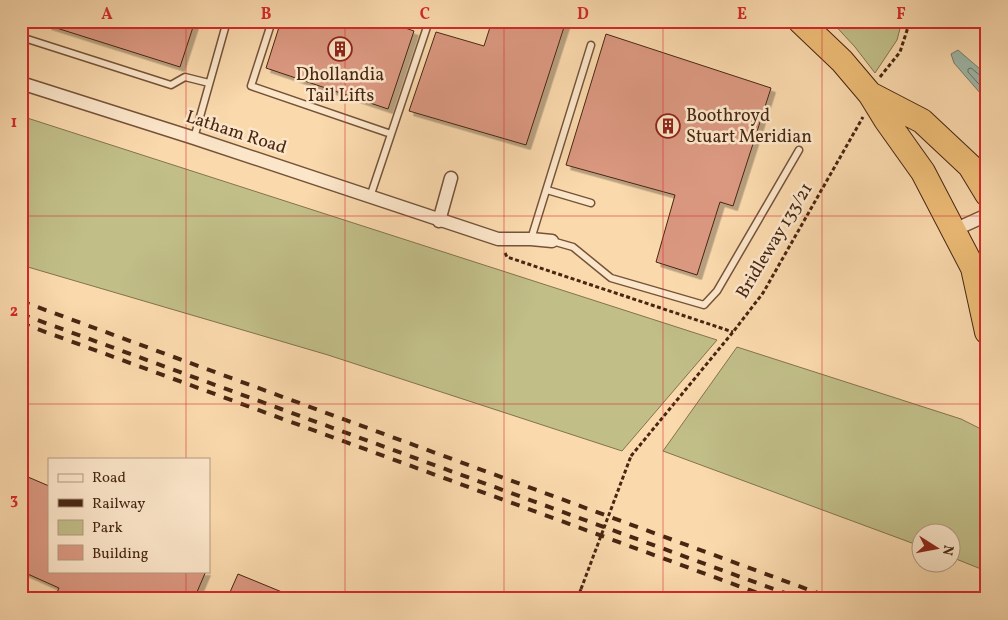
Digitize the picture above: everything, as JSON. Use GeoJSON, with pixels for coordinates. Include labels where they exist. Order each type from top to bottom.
{"type":"FeatureCollection","features":[{"type":"Feature","properties":{"kind":"highway"},"geometry":{"type":"LineString","coordinates":[[800,21],[842,61],[870,94],[886,120],[924,172],[973,268],[987,332]]}},
{"type":"Feature","properties":{"kind":"highway"},"geometry":{"type":"LineString","coordinates":[[870,94],[922,121],[970,166],[987,194]]}},
{"type":"Feature","properties":{"kind":"street","name":"Latham Road"},"geometry":{"type":"LineString","coordinates":[[21,82],[498,239],[532,238],[552,241]]}},
{"type":"Feature","properties":{"kind":"street"},"geometry":{"type":"LineString","coordinates":[[439,221],[451,178]]}},
{"type":"Feature","properties":{"kind":"street"},"geometry":{"type":"LineString","coordinates":[[954,230],[987,214]]}},
{"type":"Feature","properties":{"kind":"lane"},"geometry":{"type":"LineString","coordinates":[[194,138],[227,21]]}},
{"type":"Feature","properties":{"kind":"lane"},"geometry":{"type":"LineString","coordinates":[[272,21],[251,86],[391,134]]}},
{"type":"Feature","properties":{"kind":"lane"},"geometry":{"type":"LineString","coordinates":[[370,197],[428,21]]}},
{"type":"Feature","properties":{"kind":"lane"},"geometry":{"type":"LineString","coordinates":[[21,37],[172,85],[185,77],[208,83]]}},
{"type":"Feature","properties":{"kind":"lane"},"geometry":{"type":"LineString","coordinates":[[532,238],[591,45]]}},
{"type":"Feature","properties":{"kind":"lane"},"geometry":{"type":"LineString","coordinates":[[552,241],[573,247],[611,278],[704,305],[717,291],[799,150]]}},
{"type":"Feature","properties":{"kind":"lane"},"geometry":{"type":"LineString","coordinates":[[548,190],[591,203]]}},
{"type":"Feature","properties":{"kind":"path","name":"Bridleway 133/21"},"geometry":{"type":"LineString","coordinates":[[577,599],[631,456],[733,332],[763,292],[867,110],[870,94],[882,73],[900,52],[910,21]]}},
{"type":"Feature","properties":{"kind":"green space"},"geometry":{"type":"Polygon","coordinates":[[[831,21],[902,21],[897,40],[875,73],[855,47],[831,21]]]}},
{"type":"Feature","properties":{"kind":"green space"},"geometry":{"type":"Polygon","coordinates":[[[21,116],[717,340],[622,451],[328,355],[21,265],[21,116]]]}},
{"type":"Feature","properties":{"kind":"green space"},"geometry":{"type":"Polygon","coordinates":[[[737,347],[961,419],[987,432],[986,571],[960,561],[960,522],[910,522],[910,542],[663,451],[737,347]]]}},
{"type":"Feature","properties":{"kind":"water"},"geometry":{"type":"Polygon","coordinates":[[[958,50],[987,75],[987,101],[954,63],[951,54],[958,50]]]}},
{"type":"Feature","properties":{"kind":"building"},"geometry":{"type":"Polygon","coordinates":[[[48,21],[195,21],[180,67],[47,25],[48,21]]]}},
{"type":"Feature","properties":{"kind":"building","name":"Dhollandia Tail Lifts"},"geometry":{"type":"Polygon","coordinates":[[[281,21],[385,21],[414,31],[388,109],[266,68],[281,21]]]}},
{"type":"Feature","properties":{"kind":"building"},"geometry":{"type":"Polygon","coordinates":[[[492,21],[566,21],[526,145],[409,111],[436,32],[484,46],[492,21]]]}},
{"type":"Feature","properties":{"kind":"building","name":"Boothroyd Stuart Meridian"},"geometry":{"type":"Polygon","coordinates":[[[606,34],[771,88],[733,206],[720,202],[697,275],[656,262],[675,195],[566,165],[606,34]]]}},
{"type":"Feature","properties":{"kind":"building"},"geometry":{"type":"Polygon","coordinates":[[[21,474],[48,486],[48,572],[206,572],[194,599],[54,599],[59,588],[21,571],[21,474]]]}},
{"type":"Feature","properties":{"kind":"building"},"geometry":{"type":"Polygon","coordinates":[[[238,574],[299,599],[227,599],[238,574]]]}},
{"type":"Feature","properties":{"kind":"railway"},"geometry":{"type":"LineString","coordinates":[[21,301],[834,599]]}},
{"type":"Feature","properties":{"kind":"railway"},"geometry":{"type":"LineString","coordinates":[[21,314],[801,599]]}},
{"type":"Feature","properties":{"kind":"railway"},"geometry":{"type":"LineString","coordinates":[[21,323],[774,599]]}},
{"type":"Feature","properties":{"kind":"place","name":"Dhollandia Tail Lifts"},"geometry":{"type":"Point","coordinates":[340,49]}},
{"type":"Feature","properties":{"kind":"place","name":"Boothroyd Stuart Meridian"},"geometry":{"type":"Point","coordinates":[668,126]}}]}
